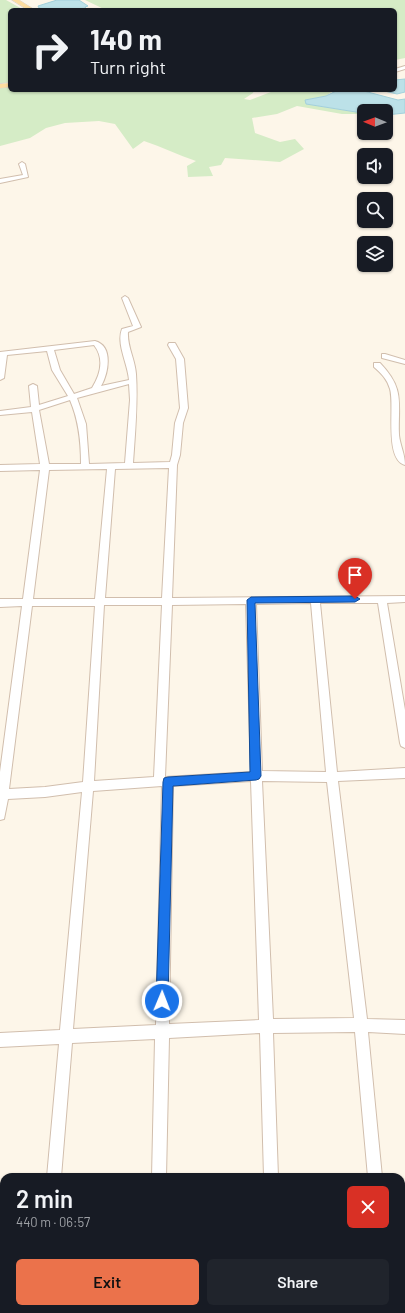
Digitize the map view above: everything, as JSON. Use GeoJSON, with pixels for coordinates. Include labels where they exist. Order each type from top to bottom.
{"type":"FeatureCollection","features":[{"type":"Feature","properties":{"kind":"main road"},"geometry":{"type":"LineString","coordinates":[[15,0],[29,8]]}},
{"type":"Feature","properties":{"kind":"street"},"geometry":{"type":"LineString","coordinates":[[0,181],[26,176],[22,164]]}},
{"type":"Feature","properties":{"kind":"street"},"geometry":{"type":"LineString","coordinates":[[125,298],[138,327],[125,331],[124,340],[132,369],[134,400],[129,465]]}},
{"type":"Feature","properties":{"kind":"street"},"geometry":{"type":"LineString","coordinates":[[0,378],[2,354],[85,343],[98,344],[104,354],[105,367],[102,377],[95,390]]}},
{"type":"Feature","properties":{"kind":"street"},"geometry":{"type":"LineString","coordinates":[[159,1173],[163,782],[168,601],[173,465],[176,455],[179,423],[184,408],[180,359],[172,345]]}},
{"type":"Feature","properties":{"kind":"street"},"geometry":{"type":"LineString","coordinates":[[50,348],[52,363],[55,371],[72,398],[82,424],[85,441],[85,466]]}},
{"type":"Feature","properties":{"kind":"street"},"geometry":{"type":"LineString","coordinates":[[385,356],[405,362]]}},
{"type":"Feature","properties":{"kind":"street"},"geometry":{"type":"LineString","coordinates":[[377,365],[391,382],[396,398],[396,446],[399,456],[405,462]]}},
{"type":"Feature","properties":{"kind":"street"},"geometry":{"type":"LineString","coordinates":[[0,413],[35,409],[133,380]]}},
{"type":"Feature","properties":{"kind":"street"},"geometry":{"type":"LineString","coordinates":[[0,815],[1,794],[45,467],[35,409],[33,386]]}},
{"type":"Feature","properties":{"kind":"street"},"geometry":{"type":"LineString","coordinates":[[54,1173],[65,1036],[88,786],[111,465]]}},
{"type":"Feature","properties":{"kind":"street"},"geometry":{"type":"LineString","coordinates":[[0,468],[173,465]]}},
{"type":"Feature","properties":{"kind":"street"},"geometry":{"type":"LineString","coordinates":[[382,599],[405,743]]}},
{"type":"Feature","properties":{"kind":"street"},"geometry":{"type":"LineString","coordinates":[[0,603],[405,599]]}},
{"type":"Feature","properties":{"kind":"street"},"geometry":{"type":"LineString","coordinates":[[251,600],[256,776],[267,1026],[271,1173]]}},
{"type":"Feature","properties":{"kind":"street"},"geometry":{"type":"LineString","coordinates":[[315,600],[332,777],[361,1025],[375,1173]]}},
{"type":"Feature","properties":{"kind":"street"},"geometry":{"type":"LineString","coordinates":[[1,794],[45,792],[88,786],[256,776],[332,777],[405,773]]}},
{"type":"Feature","properties":{"kind":"street"},"geometry":{"type":"LineString","coordinates":[[0,1040],[161,1033],[267,1026],[361,1025],[405,1027]]}},
{"type":"Feature","properties":{"kind":"green space"},"geometry":{"type":"Polygon","coordinates":[[[0,0],[6,0],[20,8],[8,8],[8,82],[0,84],[0,0]]]}},
{"type":"Feature","properties":{"kind":"green space"},"geometry":{"type":"Polygon","coordinates":[[[85,0],[405,0],[405,58],[397,60],[397,8],[102,8],[85,0]]]}},
{"type":"Feature","properties":{"kind":"green space"},"geometry":{"type":"Polygon","coordinates":[[[8,86],[8,92],[253,92],[244,99],[250,100],[271,92],[331,92],[326,96],[305,100],[306,104],[357,112],[357,114],[342,114],[297,106],[277,114],[252,118],[255,133],[280,142],[295,139],[304,149],[280,162],[225,158],[221,165],[209,167],[213,176],[188,177],[187,166],[196,161],[144,141],[133,149],[115,124],[99,121],[65,123],[46,128],[30,138],[0,146],[0,88],[8,86]]]}},
{"type":"Feature","properties":{"kind":"water"},"geometry":{"type":"Polygon","coordinates":[[[57,0],[79,0],[88,6],[86,8],[39,8],[38,6],[57,0]]]}},
{"type":"Feature","properties":{"kind":"water"},"geometry":{"type":"Polygon","coordinates":[[[405,79],[405,92],[397,94],[388,92],[397,92],[397,80],[405,79]]]}},
{"type":"Feature","properties":{"kind":"water"},"geometry":{"type":"Polygon","coordinates":[[[334,92],[368,92],[398,100],[405,99],[405,113],[393,114],[393,104],[357,104],[357,112],[306,104],[305,100],[326,96],[334,92]]]}},
{"type":"Feature","properties":{"kind":"route"},"geometry":{"type":"LineString","coordinates":[[162,1001],[168,782],[256,776],[251,600],[355,599]]}}]}
